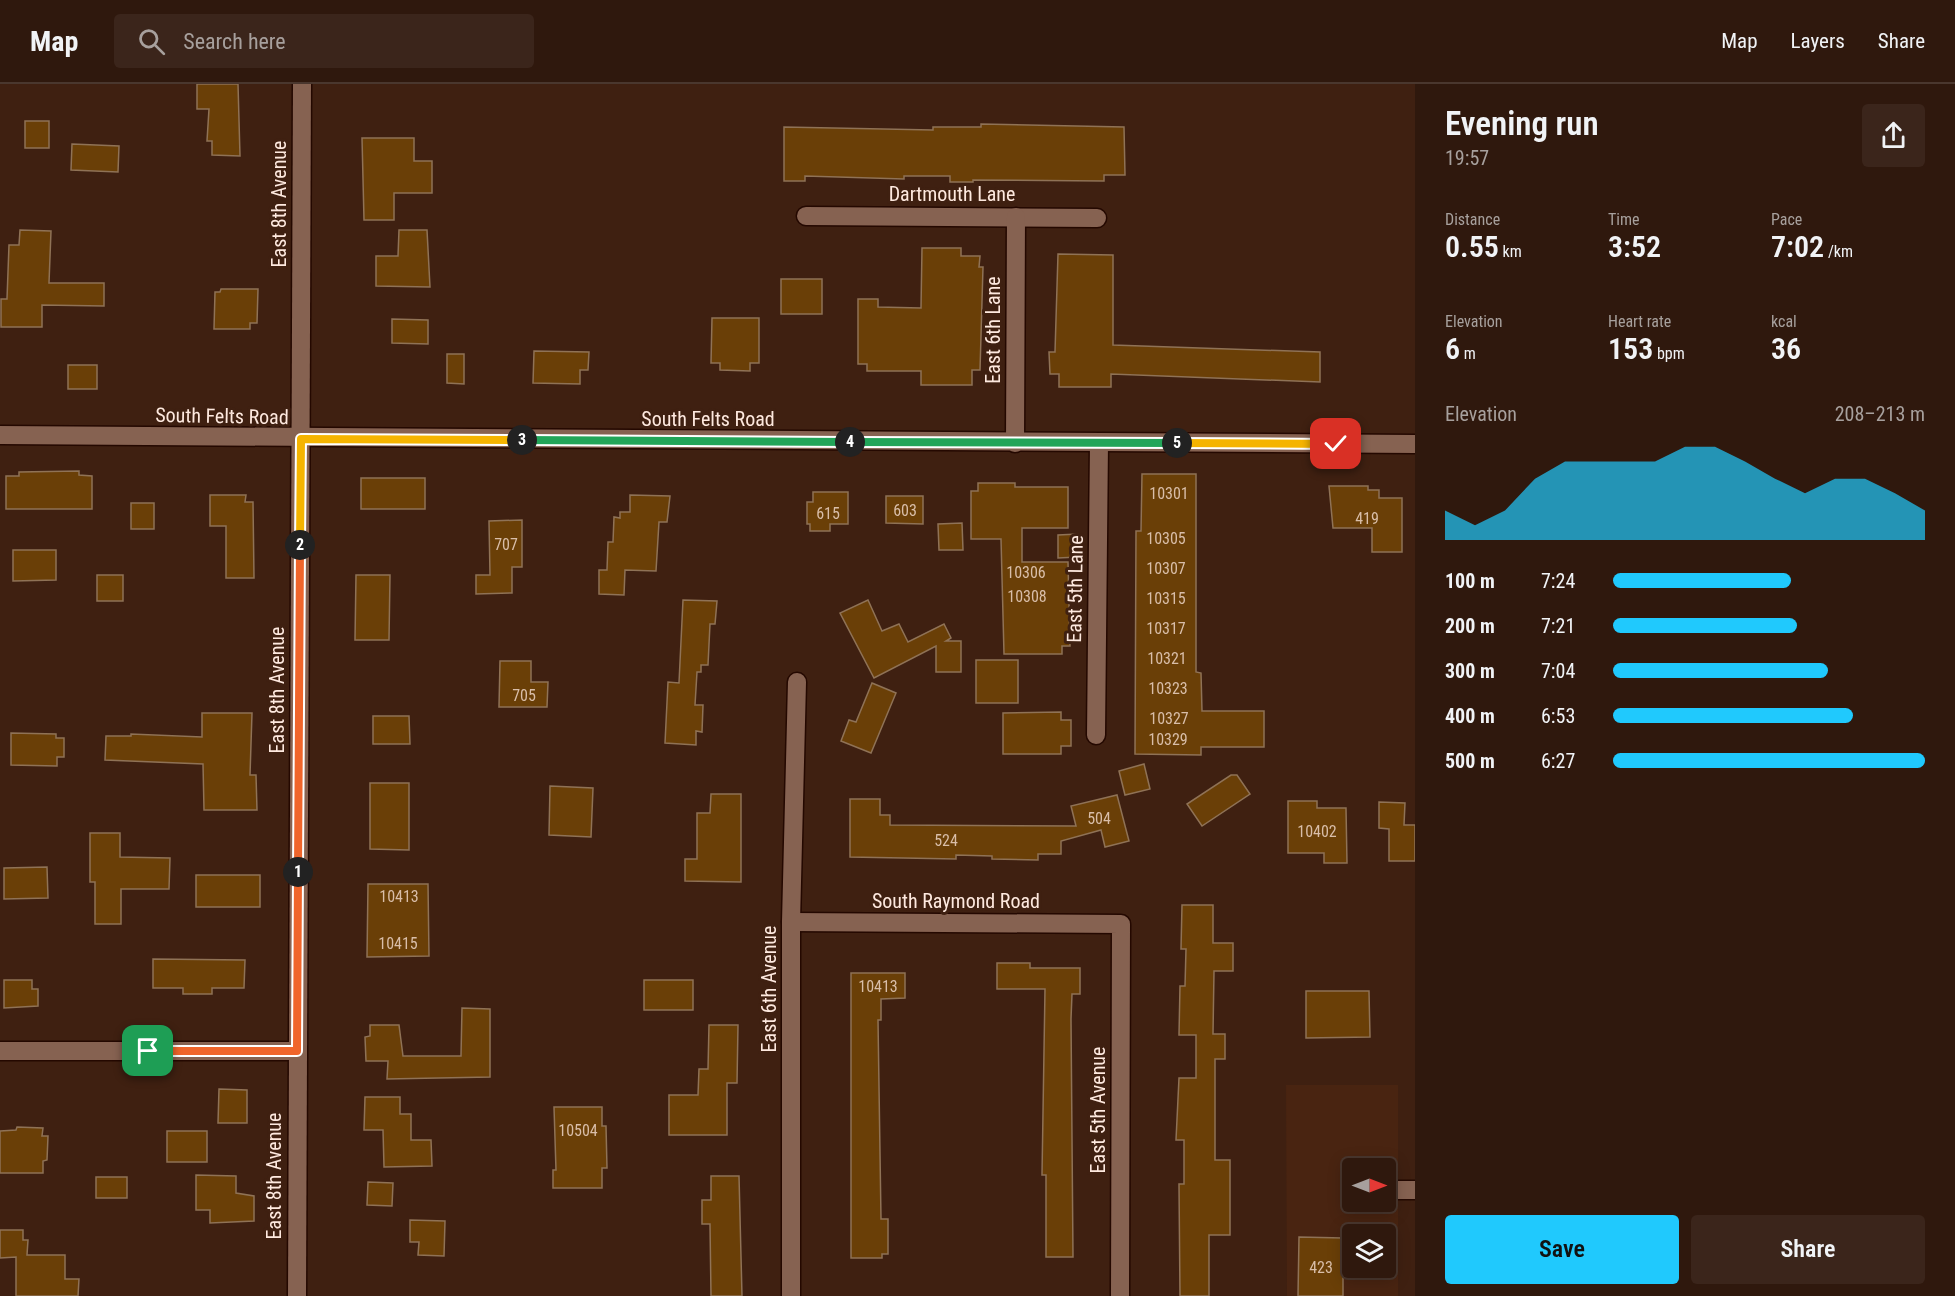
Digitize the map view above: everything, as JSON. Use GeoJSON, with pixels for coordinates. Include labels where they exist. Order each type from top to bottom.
{"type":"FeatureCollection","features":[{"type":"Feature","properties":{"kind":"street","name":"East 8th Avenue"},"geometry":{"type":"LineString","coordinates":[[297,1296],[302,84]]}},
{"type":"Feature","properties":{"kind":"street","name":"Dartmouth Lane"},"geometry":{"type":"LineString","coordinates":[[806,216],[1097,218]]}},
{"type":"Feature","properties":{"kind":"street","name":"East 6th Lane"},"geometry":{"type":"LineString","coordinates":[[1015,443],[1016,217]]}},
{"type":"Feature","properties":{"kind":"street","name":"South Felts Road"},"geometry":{"type":"LineString","coordinates":[[0,435],[301,439],[1415,444]]}},
{"type":"Feature","properties":{"kind":"street","name":"East 5th Lane"},"geometry":{"type":"LineString","coordinates":[[1096,735],[1099,443]]}},
{"type":"Feature","properties":{"kind":"street","name":"East 6th Avenue"},"geometry":{"type":"LineString","coordinates":[[791,1296],[791,922],[797,682]]}},
{"type":"Feature","properties":{"kind":"street","name":"South Raymond Road"},"geometry":{"type":"LineString","coordinates":[[791,922],[1121,924]]}},
{"type":"Feature","properties":{"kind":"street","name":"East 5th Avenue"},"geometry":{"type":"LineString","coordinates":[[1120,1296],[1121,924]]}},
{"type":"Feature","properties":{"kind":"street"},"geometry":{"type":"LineString","coordinates":[[0,1051],[297,1051]]}},
{"type":"Feature","properties":{"kind":"shaded area"},"geometry":{"type":"Polygon","coordinates":[[[1286,1085],[1398,1085],[1398,1296],[1287,1296],[1286,1085]]]}},
{"type":"Feature","properties":{"kind":"building"},"geometry":{"type":"Polygon","coordinates":[[[197,84],[238,84],[240,156],[212,155],[212,141],[207,141],[209,109],[197,109],[197,84]]]}},
{"type":"Feature","properties":{"kind":"building"},"geometry":{"type":"Polygon","coordinates":[[[25,121],[49,121],[49,148],[25,148],[25,121]]]}},
{"type":"Feature","properties":{"kind":"building"},"geometry":{"type":"Polygon","coordinates":[[[981,124],[1124,127],[1125,175],[1104,175],[1104,181],[973,180],[973,182],[950,182],[950,176],[904,176],[904,179],[805,176],[805,181],[784,181],[784,127],[933,130],[933,127],[981,127],[981,124]]]}},
{"type":"Feature","properties":{"kind":"building"},"geometry":{"type":"Polygon","coordinates":[[[362,138],[414,138],[414,161],[432,161],[432,193],[394,193],[394,220],[364,220],[362,138]]]}},
{"type":"Feature","properties":{"kind":"building"},"geometry":{"type":"Polygon","coordinates":[[[72,144],[119,146],[118,172],[71,170],[72,144]]]}},
{"type":"Feature","properties":{"kind":"building"},"geometry":{"type":"Polygon","coordinates":[[[20,230],[51,231],[49,283],[104,283],[104,306],[42,305],[42,327],[1,327],[1,299],[7,299],[9,245],[19,245],[20,230]]]}},
{"type":"Feature","properties":{"kind":"building"},"geometry":{"type":"Polygon","coordinates":[[[399,230],[427,230],[430,287],[376,286],[376,256],[398,256],[399,230]]]}},
{"type":"Feature","properties":{"kind":"building"},"geometry":{"type":"Polygon","coordinates":[[[922,248],[961,248],[961,256],[980,256],[979,267],[983,267],[980,370],[972,370],[972,385],[921,385],[921,371],[867,371],[867,364],[858,364],[858,299],[878,299],[878,307],[921,308],[922,248]]]}},
{"type":"Feature","properties":{"kind":"building"},"geometry":{"type":"Polygon","coordinates":[[[1058,254],[1113,255],[1113,345],[1320,352],[1320,382],[1111,374],[1111,387],[1059,387],[1059,374],[1050,374],[1049,352],[1055,352],[1058,254]]]}},
{"type":"Feature","properties":{"kind":"building"},"geometry":{"type":"Polygon","coordinates":[[[781,279],[822,279],[822,314],[781,314],[781,279]]]}},
{"type":"Feature","properties":{"kind":"building"},"geometry":{"type":"Polygon","coordinates":[[[221,289],[258,289],[257,323],[250,323],[250,329],[214,329],[215,292],[220,292],[221,289]]]}},
{"type":"Feature","properties":{"kind":"building"},"geometry":{"type":"Polygon","coordinates":[[[712,318],[759,318],[759,363],[750,363],[750,371],[720,370],[720,363],[711,363],[712,318]]]}},
{"type":"Feature","properties":{"kind":"building"},"geometry":{"type":"Polygon","coordinates":[[[392,319],[428,320],[428,344],[392,343],[392,319]]]}},
{"type":"Feature","properties":{"kind":"building"},"geometry":{"type":"Polygon","coordinates":[[[534,351],[589,352],[588,370],[580,370],[580,384],[533,383],[534,351]]]}},
{"type":"Feature","properties":{"kind":"building"},"geometry":{"type":"Polygon","coordinates":[[[447,354],[464,354],[464,384],[447,383],[447,354]]]}},
{"type":"Feature","properties":{"kind":"building"},"geometry":{"type":"Polygon","coordinates":[[[68,365],[97,365],[97,389],[68,389],[68,365]]]}},
{"type":"Feature","properties":{"kind":"building"},"geometry":{"type":"Polygon","coordinates":[[[79,471],[79,475],[92,476],[92,509],[6,509],[6,476],[19,476],[19,472],[79,471]]]}},
{"type":"Feature","properties":{"kind":"building"},"geometry":{"type":"Polygon","coordinates":[[[1142,474],[1196,474],[1196,672],[1201,673],[1202,711],[1264,711],[1264,747],[1201,747],[1201,755],[1135,754],[1136,531],[1141,531],[1142,474]]]}},
{"type":"Feature","properties":{"kind":"building"},"geometry":{"type":"Polygon","coordinates":[[[361,478],[425,478],[425,509],[361,509],[361,478]]]}},
{"type":"Feature","properties":{"kind":"building"},"geometry":{"type":"Polygon","coordinates":[[[978,483],[1015,483],[1015,487],[1068,487],[1068,528],[1022,528],[1022,562],[1068,562],[1070,646],[1062,646],[1062,654],[1004,654],[1001,539],[971,539],[971,491],[978,491],[978,483]]]}},
{"type":"Feature","properties":{"kind":"building"},"geometry":{"type":"Polygon","coordinates":[[[1329,486],[1368,486],[1368,490],[1379,490],[1379,498],[1402,498],[1402,552],[1372,552],[1372,528],[1333,528],[1329,486]]]}},
{"type":"Feature","properties":{"kind":"building"},"geometry":{"type":"Polygon","coordinates":[[[813,492],[848,492],[848,524],[830,524],[830,531],[810,531],[810,524],[807,524],[807,502],[813,502],[813,492]]]}},
{"type":"Feature","properties":{"kind":"building"},"geometry":{"type":"Polygon","coordinates":[[[210,495],[246,495],[245,502],[253,502],[254,578],[226,578],[226,526],[210,526],[210,495]]]}},
{"type":"Feature","properties":{"kind":"building"},"geometry":{"type":"Polygon","coordinates":[[[630,495],[670,496],[667,522],[659,522],[656,571],[625,570],[624,595],[599,594],[599,570],[607,570],[608,542],[613,542],[614,517],[620,518],[620,512],[630,512],[630,495]]]}},
{"type":"Feature","properties":{"kind":"building"},"geometry":{"type":"Polygon","coordinates":[[[886,496],[923,496],[923,524],[886,523],[886,496]]]}},
{"type":"Feature","properties":{"kind":"building"},"geometry":{"type":"Polygon","coordinates":[[[131,503],[154,503],[154,529],[131,529],[131,503]]]}},
{"type":"Feature","properties":{"kind":"building"},"geometry":{"type":"Polygon","coordinates":[[[522,520],[522,567],[512,567],[512,593],[476,594],[476,575],[490,575],[489,521],[522,520]]]}},
{"type":"Feature","properties":{"kind":"building"},"geometry":{"type":"Polygon","coordinates":[[[962,523],[963,550],[939,550],[938,524],[962,523]]]}},
{"type":"Feature","properties":{"kind":"building"},"geometry":{"type":"Polygon","coordinates":[[[1078,534],[1078,557],[1058,558],[1058,535],[1078,534]]]}},
{"type":"Feature","properties":{"kind":"building"},"geometry":{"type":"Polygon","coordinates":[[[13,550],[56,550],[56,580],[13,581],[13,550]]]}},
{"type":"Feature","properties":{"kind":"building"},"geometry":{"type":"Polygon","coordinates":[[[97,575],[123,575],[123,601],[97,601],[97,575]]]}},
{"type":"Feature","properties":{"kind":"building"},"geometry":{"type":"Polygon","coordinates":[[[356,575],[390,575],[389,640],[355,640],[356,575]]]}},
{"type":"Feature","properties":{"kind":"building"},"geometry":{"type":"Polygon","coordinates":[[[683,600],[717,601],[715,624],[710,624],[708,665],[701,665],[701,672],[697,672],[695,705],[703,705],[702,732],[696,731],[696,745],[665,743],[668,682],[679,683],[683,600]]]}},
{"type":"Feature","properties":{"kind":"building"},"geometry":{"type":"Polygon","coordinates":[[[868,600],[882,631],[899,624],[908,642],[944,624],[951,638],[946,641],[961,641],[961,672],[936,672],[936,646],[874,678],[840,613],[868,600]]]}},
{"type":"Feature","properties":{"kind":"building"},"geometry":{"type":"Polygon","coordinates":[[[976,660],[1018,660],[1018,703],[976,703],[976,660]]]}},
{"type":"Feature","properties":{"kind":"building"},"geometry":{"type":"Polygon","coordinates":[[[500,661],[531,661],[531,682],[548,682],[547,707],[499,707],[500,661]]]}},
{"type":"Feature","properties":{"kind":"building"},"geometry":{"type":"Polygon","coordinates":[[[872,683],[896,693],[871,753],[841,741],[849,720],[856,722],[872,683]]]}},
{"type":"Feature","properties":{"kind":"building"},"geometry":{"type":"Polygon","coordinates":[[[1061,712],[1061,720],[1071,720],[1071,746],[1061,746],[1061,754],[1003,754],[1003,713],[1061,712]]]}},
{"type":"Feature","properties":{"kind":"building"},"geometry":{"type":"Polygon","coordinates":[[[202,713],[252,713],[250,775],[256,775],[257,810],[204,810],[203,764],[105,760],[106,736],[131,736],[131,734],[202,737],[202,713]]]}},
{"type":"Feature","properties":{"kind":"building"},"geometry":{"type":"Polygon","coordinates":[[[373,716],[409,716],[410,744],[373,744],[373,716]]]}},
{"type":"Feature","properties":{"kind":"building"},"geometry":{"type":"Polygon","coordinates":[[[11,733],[56,734],[56,738],[64,738],[64,757],[57,757],[57,766],[11,765],[11,733]]]}},
{"type":"Feature","properties":{"kind":"building"},"geometry":{"type":"Polygon","coordinates":[[[1144,764],[1150,789],[1125,795],[1119,771],[1144,764]]]}},
{"type":"Feature","properties":{"kind":"building"},"geometry":{"type":"Polygon","coordinates":[[[1231,775],[1237,775],[1250,794],[1202,826],[1187,804],[1231,775]]]}},
{"type":"Feature","properties":{"kind":"building"},"geometry":{"type":"Polygon","coordinates":[[[370,783],[409,783],[409,850],[370,849],[370,783]]]}},
{"type":"Feature","properties":{"kind":"building"},"geometry":{"type":"Polygon","coordinates":[[[550,786],[593,788],[591,837],[549,835],[550,786]]]}},
{"type":"Feature","properties":{"kind":"building"},"geometry":{"type":"Polygon","coordinates":[[[711,794],[741,794],[741,882],[685,881],[685,859],[697,859],[697,813],[710,813],[711,794]]]}},
{"type":"Feature","properties":{"kind":"building"},"geometry":{"type":"Polygon","coordinates":[[[1117,795],[1129,841],[1105,847],[1101,830],[1061,841],[1061,854],[1038,854],[1038,860],[992,859],[992,856],[956,855],[956,859],[850,857],[850,799],[880,799],[880,815],[890,815],[890,825],[1076,826],[1071,806],[1117,795]]]}},
{"type":"Feature","properties":{"kind":"building"},"geometry":{"type":"Polygon","coordinates":[[[1288,801],[1317,801],[1317,808],[1346,808],[1347,863],[1324,863],[1324,853],[1288,853],[1288,801]]]}},
{"type":"Feature","properties":{"kind":"building"},"geometry":{"type":"Polygon","coordinates":[[[1379,802],[1405,803],[1404,825],[1415,825],[1415,861],[1389,861],[1389,829],[1379,828],[1379,802]]]}},
{"type":"Feature","properties":{"kind":"building"},"geometry":{"type":"Polygon","coordinates":[[[90,833],[120,833],[120,857],[170,858],[169,889],[121,889],[121,924],[95,924],[95,882],[90,882],[90,833]]]}},
{"type":"Feature","properties":{"kind":"building"},"geometry":{"type":"Polygon","coordinates":[[[47,867],[48,898],[4,899],[4,868],[47,867]]]}},
{"type":"Feature","properties":{"kind":"building"},"geometry":{"type":"Polygon","coordinates":[[[196,875],[260,875],[260,907],[196,907],[196,875]]]}},
{"type":"Feature","properties":{"kind":"building"},"geometry":{"type":"Polygon","coordinates":[[[368,884],[428,884],[429,956],[367,957],[368,884]]]}},
{"type":"Feature","properties":{"kind":"building"},"geometry":{"type":"Polygon","coordinates":[[[1182,905],[1213,905],[1213,943],[1233,943],[1233,971],[1214,971],[1213,1034],[1225,1034],[1225,1059],[1215,1059],[1215,1160],[1230,1160],[1230,1235],[1209,1235],[1209,1296],[1180,1296],[1179,1184],[1184,1184],[1184,1140],[1176,1140],[1179,1078],[1196,1078],[1196,1035],[1179,1035],[1180,986],[1185,986],[1186,949],[1181,949],[1182,905]]]}},
{"type":"Feature","properties":{"kind":"building"},"geometry":{"type":"Polygon","coordinates":[[[153,959],[245,960],[244,988],[212,988],[212,994],[183,994],[183,988],[153,988],[153,959]]]}},
{"type":"Feature","properties":{"kind":"building"},"geometry":{"type":"Polygon","coordinates":[[[997,963],[1030,963],[1030,968],[1080,968],[1080,994],[1072,994],[1071,1019],[1073,1257],[1046,1257],[1046,1175],[1042,1175],[1045,989],[997,989],[997,963]]]}},
{"type":"Feature","properties":{"kind":"building"},"geometry":{"type":"Polygon","coordinates":[[[851,973],[905,973],[905,998],[881,999],[881,1020],[878,1020],[881,1219],[888,1219],[888,1254],[882,1254],[882,1258],[851,1258],[851,973]]]}},
{"type":"Feature","properties":{"kind":"building"},"geometry":{"type":"Polygon","coordinates":[[[4,980],[32,980],[32,989],[38,989],[38,1006],[4,1008],[4,980]]]}},
{"type":"Feature","properties":{"kind":"building"},"geometry":{"type":"Polygon","coordinates":[[[644,980],[693,980],[693,1010],[644,1010],[644,980]]]}},
{"type":"Feature","properties":{"kind":"building"},"geometry":{"type":"Polygon","coordinates":[[[1306,991],[1369,991],[1370,1037],[1306,1038],[1306,991]]]}},
{"type":"Feature","properties":{"kind":"building"},"geometry":{"type":"Polygon","coordinates":[[[462,1008],[490,1009],[490,1077],[387,1079],[388,1061],[366,1061],[365,1037],[370,1036],[370,1025],[399,1025],[403,1056],[461,1056],[462,1008]]]}},
{"type":"Feature","properties":{"kind":"building"},"geometry":{"type":"Polygon","coordinates":[[[709,1025],[738,1025],[737,1083],[727,1083],[727,1135],[669,1135],[669,1095],[698,1095],[699,1069],[708,1069],[709,1025]]]}},
{"type":"Feature","properties":{"kind":"building"},"geometry":{"type":"Polygon","coordinates":[[[219,1089],[247,1090],[247,1123],[218,1123],[219,1089]]]}},
{"type":"Feature","properties":{"kind":"building"},"geometry":{"type":"Polygon","coordinates":[[[365,1097],[400,1097],[400,1114],[411,1114],[411,1140],[431,1140],[432,1166],[384,1167],[383,1130],[364,1130],[365,1097]]]}},
{"type":"Feature","properties":{"kind":"building"},"geometry":{"type":"Polygon","coordinates":[[[554,1107],[602,1107],[602,1126],[606,1126],[607,1168],[602,1168],[602,1188],[553,1188],[553,1170],[556,1170],[554,1107]]]}},
{"type":"Feature","properties":{"kind":"building"},"geometry":{"type":"Polygon","coordinates":[[[17,1127],[43,1128],[42,1136],[48,1136],[47,1160],[43,1161],[43,1173],[0,1173],[0,1131],[16,1130],[17,1127]]]}},
{"type":"Feature","properties":{"kind":"building"},"geometry":{"type":"Polygon","coordinates":[[[167,1131],[207,1131],[207,1162],[167,1162],[167,1131]]]}},
{"type":"Feature","properties":{"kind":"building"},"geometry":{"type":"Polygon","coordinates":[[[196,1175],[236,1176],[236,1193],[254,1196],[254,1221],[210,1223],[210,1210],[196,1210],[196,1175]]]}},
{"type":"Feature","properties":{"kind":"building"},"geometry":{"type":"Polygon","coordinates":[[[711,1176],[739,1176],[742,1296],[711,1296],[710,1224],[702,1224],[702,1200],[711,1200],[711,1176]]]}},
{"type":"Feature","properties":{"kind":"building"},"geometry":{"type":"Polygon","coordinates":[[[96,1177],[127,1177],[127,1198],[96,1198],[96,1177]]]}},
{"type":"Feature","properties":{"kind":"building"},"geometry":{"type":"Polygon","coordinates":[[[368,1182],[393,1183],[392,1206],[367,1205],[368,1182]]]}},
{"type":"Feature","properties":{"kind":"building"},"geometry":{"type":"Polygon","coordinates":[[[410,1220],[445,1221],[444,1256],[418,1255],[419,1242],[410,1242],[410,1220]]]}},
{"type":"Feature","properties":{"kind":"building"},"geometry":{"type":"Polygon","coordinates":[[[0,1230],[23,1230],[23,1240],[28,1240],[27,1255],[65,1255],[65,1279],[79,1279],[78,1296],[16,1296],[16,1257],[0,1258],[0,1230]]]}},
{"type":"Feature","properties":{"kind":"building"},"geometry":{"type":"Polygon","coordinates":[[[1299,1237],[1342,1238],[1343,1296],[1298,1296],[1299,1237]]]}},
{"type":"Feature","properties":{"kind":"route"},"geometry":{"type":"LineString","coordinates":[[148,1051],[297,1051],[301,439],[1336,444]]}}]}
